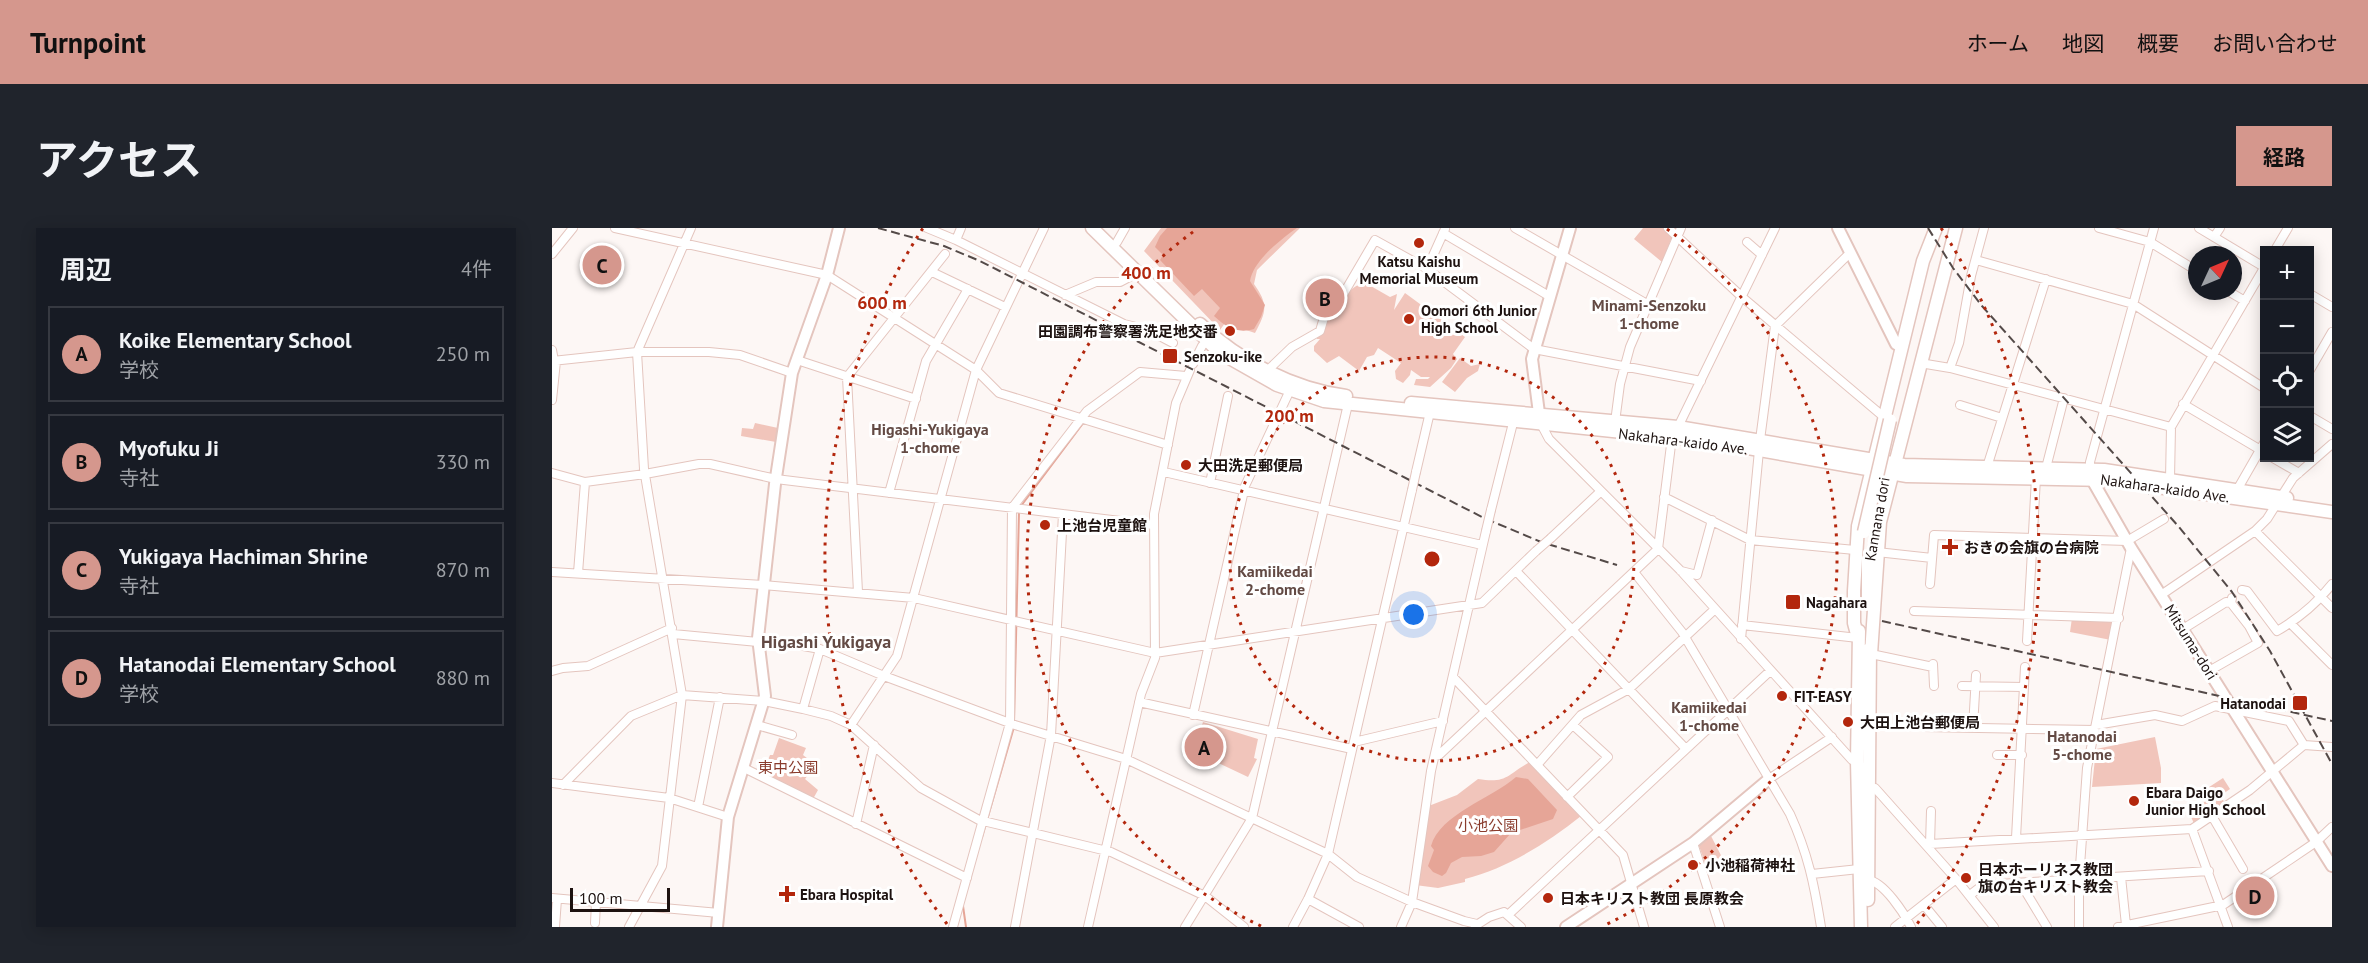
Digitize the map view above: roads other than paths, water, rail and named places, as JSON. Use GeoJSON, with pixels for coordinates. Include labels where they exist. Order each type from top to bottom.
{"type":"FeatureCollection","features":[{"type":"Feature","properties":{"kind":"main road","name":"Nakahara-kaido Ave."},"geometry":{"type":"LineString","coordinates":[[1092,228],[1137,273],[1241,366],[1324,401],[1512,421],[1540,419],[1615,422],[1893,468],[1912,466],[2046,468],[2278,500],[2332,504]]}},
{"type":"Feature","properties":{"kind":"main road","name":"Nakahara-kaido Ave."},"geometry":{"type":"LineString","coordinates":[[1103,228],[1210,338],[1268,370],[1292,387],[1348,396],[1526,413],[1540,419],[1675,432]]}},
{"type":"Feature","properties":{"kind":"main road"},"geometry":{"type":"LineString","coordinates":[[1858,638],[1854,624],[1855,550],[1858,526],[1873,465],[1890,420],[1901,346],[1923,261],[1936,228]]}},
{"type":"Feature","properties":{"kind":"main road","name":"Kannana dori"},"geometry":{"type":"LineString","coordinates":[[1861,927],[1857,761],[1861,559],[1890,420],[1941,228]]}},
{"type":"Feature","properties":{"kind":"main road","name":"Kannana dori"},"geometry":{"type":"LineString","coordinates":[[1890,420],[1951,228]]}},
{"type":"Feature","properties":{"kind":"main road"},"geometry":{"type":"LineString","coordinates":[[1871,654],[1880,522],[1956,228]]}},
{"type":"Feature","properties":{"kind":"main road","name":"Nakahara-kaido Ave."},"geometry":{"type":"LineString","coordinates":[[1893,468],[1907,476],[2036,478],[2117,471],[2237,490],[2332,512]]}},
{"type":"Feature","properties":{"kind":"main road","name":"Kannana dori"},"geometry":{"type":"LineString","coordinates":[[1868,532],[1867,581],[1871,654],[1868,927]]}},
{"type":"Feature","properties":{"kind":"street"},"geometry":{"type":"LineString","coordinates":[[552,254],[573,228]]}},
{"type":"Feature","properties":{"kind":"street"},"geometry":{"type":"LineString","coordinates":[[615,228],[827,274],[976,370],[999,393],[1167,445]]}},
{"type":"Feature","properties":{"kind":"street"},"geometry":{"type":"LineString","coordinates":[[628,927],[662,866],[682,694],[645,474],[637,351],[691,228]]}},
{"type":"Feature","properties":{"kind":"street"},"geometry":{"type":"LineString","coordinates":[[927,228],[956,240],[1124,324],[1148,330],[1173,343]]}},
{"type":"Feature","properties":{"kind":"street"},"geometry":{"type":"LineString","coordinates":[[956,240],[961,228]]}},
{"type":"Feature","properties":{"kind":"street"},"geometry":{"type":"LineString","coordinates":[[851,725],[897,656],[976,370],[1044,228]]}},
{"type":"Feature","properties":{"kind":"street"},"geometry":{"type":"LineString","coordinates":[[1117,242],[1125,228]]}},
{"type":"Feature","properties":{"kind":"street"},"geometry":{"type":"LineString","coordinates":[[1515,228],[1647,304]]}},
{"type":"Feature","properties":{"kind":"street"},"geometry":{"type":"LineString","coordinates":[[1570,228],[1532,359],[1540,419],[1546,436],[1681,571],[1852,760],[1857,761]]}},
{"type":"Feature","properties":{"kind":"street"},"geometry":{"type":"LineString","coordinates":[[1668,228],[1775,326],[1890,420]]}},
{"type":"Feature","properties":{"kind":"street"},"geometry":{"type":"LineString","coordinates":[[1615,422],[1624,367],[1647,304],[1681,228]]}},
{"type":"Feature","properties":{"kind":"street"},"geometry":{"type":"LineString","coordinates":[[1435,756],[1439,755],[1658,549],[1675,432],[1775,228]]}},
{"type":"Feature","properties":{"kind":"street"},"geometry":{"type":"LineString","coordinates":[[1838,228],[1896,344],[1901,346]]}},
{"type":"Feature","properties":{"kind":"street"},"geometry":{"type":"LineString","coordinates":[[1950,368],[1959,343],[1961,323],[1984,228]]}},
{"type":"Feature","properties":{"kind":"street"},"geometry":{"type":"LineString","coordinates":[[2099,228],[2150,242],[2188,265]]}},
{"type":"Feature","properties":{"kind":"street"},"geometry":{"type":"LineString","coordinates":[[2090,474],[2104,409],[2154,228]]}},
{"type":"Feature","properties":{"kind":"street"},"geometry":{"type":"LineString","coordinates":[[2199,228],[2260,264]]}},
{"type":"Feature","properties":{"kind":"street"},"geometry":{"type":"LineString","coordinates":[[2214,237],[2220,228]]}},
{"type":"Feature","properties":{"kind":"street"},"geometry":{"type":"LineString","coordinates":[[2277,246],[2288,228]]}},
{"type":"Feature","properties":{"kind":"street"},"geometry":{"type":"LineString","coordinates":[[1427,269],[1445,230],[1549,296]]}},
{"type":"Feature","properties":{"kind":"street"},"geometry":{"type":"LineString","coordinates":[[717,927],[728,817],[764,701],[764,682],[758,640],[776,479],[792,373],[827,274],[838,232]]}},
{"type":"Feature","properties":{"kind":"street"},"geometry":{"type":"LineString","coordinates":[[1268,370],[1292,347],[1320,332],[1329,303],[1341,298],[1375,240],[1427,269],[1534,349],[1701,381]]}},
{"type":"Feature","properties":{"kind":"street"},"geometry":{"type":"LineString","coordinates":[[1747,242],[1762,255]]}},
{"type":"Feature","properties":{"kind":"street"},"geometry":{"type":"LineString","coordinates":[[1741,639],[1760,446],[1775,326],[1850,253]]}},
{"type":"Feature","properties":{"kind":"street"},"geometry":{"type":"LineString","coordinates":[[858,592],[847,377],[945,254]]}},
{"type":"Feature","properties":{"kind":"street"},"geometry":{"type":"LineString","coordinates":[[1976,260],[2133,304],[2260,385]]}},
{"type":"Feature","properties":{"kind":"street"},"geometry":{"type":"LineString","coordinates":[[932,272],[1005,308]]}},
{"type":"Feature","properties":{"kind":"street"},"geometry":{"type":"LineString","coordinates":[[1065,295],[1096,282],[1120,282],[1137,273]]}},
{"type":"Feature","properties":{"kind":"street"},"geometry":{"type":"LineString","coordinates":[[2170,479],[2171,427],[2260,276]]}},
{"type":"Feature","properties":{"kind":"street"},"geometry":{"type":"LineString","coordinates":[[1987,467],[2046,279]]}},
{"type":"Feature","properties":{"kind":"street"},"geometry":{"type":"LineString","coordinates":[[889,493],[926,361],[968,289]]}},
{"type":"Feature","properties":{"kind":"street"},"geometry":{"type":"LineString","coordinates":[[2314,296],[2332,307]]}},
{"type":"Feature","properties":{"kind":"street"},"geometry":{"type":"LineString","coordinates":[[2314,363],[2332,332]]}},
{"type":"Feature","properties":{"kind":"street"},"geometry":{"type":"LineString","coordinates":[[1088,927],[1139,702],[1155,660],[1153,525],[1167,445],[1176,403],[1190,370],[1210,338]]}},
{"type":"Feature","properties":{"kind":"street"},"geometry":{"type":"LineString","coordinates":[[552,350],[554,361],[552,400]]}},
{"type":"Feature","properties":{"kind":"street"},"geometry":{"type":"LineString","coordinates":[[554,361],[637,351],[693,351],[740,355],[792,373]]}},
{"type":"Feature","properties":{"kind":"street"},"geometry":{"type":"LineString","coordinates":[[797,360],[916,399]]}},
{"type":"Feature","properties":{"kind":"street"},"geometry":{"type":"LineString","coordinates":[[1920,363],[2013,384],[2171,427]]}},
{"type":"Feature","properties":{"kind":"street"},"geometry":{"type":"LineString","coordinates":[[953,927],[1012,723],[1012,508],[1087,411],[1140,372],[1190,370]]}},
{"type":"Feature","properties":{"kind":"street"},"geometry":{"type":"LineString","coordinates":[[1192,715],[1244,490],[1292,387]]}},
{"type":"Feature","properties":{"kind":"street"},"geometry":{"type":"LineString","coordinates":[[1210,483],[1228,396]]}},
{"type":"Feature","properties":{"kind":"street"},"geometry":{"type":"LineString","coordinates":[[2046,468],[2064,398]]}},
{"type":"Feature","properties":{"kind":"street"},"geometry":{"type":"LineString","coordinates":[[1185,927],[1252,818],[1348,404]]}},
{"type":"Feature","properties":{"kind":"street"},"geometry":{"type":"LineString","coordinates":[[2183,404],[2260,446]]}},
{"type":"Feature","properties":{"kind":"street"},"geometry":{"type":"LineString","coordinates":[[1960,405],[2002,418]]}},
{"type":"Feature","properties":{"kind":"street"},"geometry":{"type":"LineString","coordinates":[[1293,927],[1328,854],[1430,412]]}},
{"type":"Feature","properties":{"kind":"street"},"geometry":{"type":"LineString","coordinates":[[1401,927],[1412,902],[1435,756],[1512,421],[1526,413]]}},
{"type":"Feature","properties":{"kind":"street"},"geometry":{"type":"LineString","coordinates":[[2314,418],[2332,429]]}},
{"type":"Feature","properties":{"kind":"street"},"geometry":{"type":"LineString","coordinates":[[2161,595],[2255,531],[2267,519],[2298,472],[2332,444]]}},
{"type":"Feature","properties":{"kind":"street"},"geometry":{"type":"LineString","coordinates":[[2237,490],[2260,453]]}},
{"type":"Feature","properties":{"kind":"street"},"geometry":{"type":"LineString","coordinates":[[2280,462],[2298,472]]}},
{"type":"Feature","properties":{"kind":"street"},"geometry":{"type":"LineString","coordinates":[[552,473],[585,482],[699,464],[776,479],[1153,525]]}},
{"type":"Feature","properties":{"kind":"street"},"geometry":{"type":"LineString","coordinates":[[1164,472],[1482,545]]}},
{"type":"Feature","properties":{"kind":"street","name":"Mitsuma-dori"},"geometry":{"type":"LineString","coordinates":[[2090,474],[2129,544],[2332,866]]}},
{"type":"Feature","properties":{"kind":"street"},"geometry":{"type":"LineString","coordinates":[[2027,641],[2036,478]]}},
{"type":"Feature","properties":{"kind":"street"},"geometry":{"type":"LineString","coordinates":[[578,573],[585,482]]}},
{"type":"Feature","properties":{"kind":"street"},"geometry":{"type":"LineString","coordinates":[[552,572],[763,585],[914,598],[1011,622],[1155,653],[1482,603],[1600,492]]}},
{"type":"Feature","properties":{"kind":"street"},"geometry":{"type":"LineString","coordinates":[[1665,497],[1750,540],[1855,550]]}},
{"type":"Feature","properties":{"kind":"street"},"geometry":{"type":"LineString","coordinates":[[1015,927],[1051,735],[1063,514]]}},
{"type":"Feature","properties":{"kind":"street"},"geometry":{"type":"LineString","coordinates":[[1930,584],[1934,535],[2032,537],[2129,544],[2164,519]]}},
{"type":"Feature","properties":{"kind":"street"},"geometry":{"type":"LineString","coordinates":[[1681,571],[1697,575],[1712,520]]}},
{"type":"Feature","properties":{"kind":"street"},"geometry":{"type":"LineString","coordinates":[[2255,531],[2332,608]]}},
{"type":"Feature","properties":{"kind":"street"},"geometry":{"type":"LineString","coordinates":[[2079,927],[2079,880],[2087,768],[2119,618],[2129,544]]}},
{"type":"Feature","properties":{"kind":"street"},"geometry":{"type":"LineString","coordinates":[[1877,552],[1932,558]]}},
{"type":"Feature","properties":{"kind":"street"},"geometry":{"type":"LineString","coordinates":[[1516,571],[1686,749]]}},
{"type":"Feature","properties":{"kind":"street"},"geometry":{"type":"LineString","coordinates":[[1634,572],[1685,637],[1790,814],[1802,840],[1812,874],[1821,927]]}},
{"type":"Feature","properties":{"kind":"street"},"geometry":{"type":"LineString","coordinates":[[2242,590],[2247,591],[2277,631],[2322,597],[2332,584]]}},
{"type":"Feature","properties":{"kind":"street"},"geometry":{"type":"LineString","coordinates":[[2183,629],[2232,600],[2249,626],[2258,643],[2210,671]]}},
{"type":"Feature","properties":{"kind":"street"},"geometry":{"type":"LineString","coordinates":[[1537,765],[1581,715],[1629,689],[1714,610]]}},
{"type":"Feature","properties":{"kind":"street"},"geometry":{"type":"LineString","coordinates":[[1914,611],[2119,618]]}},
{"type":"Feature","properties":{"kind":"street"},"geometry":{"type":"LineString","coordinates":[[2290,623],[2332,665]]}},
{"type":"Feature","properties":{"kind":"street"},"geometry":{"type":"LineString","coordinates":[[1742,625],[1858,638]]}},
{"type":"Feature","properties":{"kind":"street"},"geometry":{"type":"LineString","coordinates":[[552,671],[588,666],[673,631],[820,649],[884,676],[1012,723],[1126,759],[1328,854],[1357,877],[1412,902],[1476,925],[1504,912],[1509,914],[1521,927]]}},
{"type":"Feature","properties":{"kind":"street"},"geometry":{"type":"LineString","coordinates":[[803,709],[820,649]]}},
{"type":"Feature","properties":{"kind":"street"},"geometry":{"type":"LineString","coordinates":[[1871,654],[1933,665],[1934,686]]}},
{"type":"Feature","properties":{"kind":"street"},"geometry":{"type":"LineString","coordinates":[[2016,838],[2025,667]]}},
{"type":"Feature","properties":{"kind":"street"},"geometry":{"type":"LineString","coordinates":[[1509,914],[1770,670]]}},
{"type":"Feature","properties":{"kind":"street"},"geometry":{"type":"LineString","coordinates":[[1973,728],[1976,675]]}},
{"type":"Feature","properties":{"kind":"street"},"geometry":{"type":"LineString","coordinates":[[1453,676],[1623,855],[1644,927]]}},
{"type":"Feature","properties":{"kind":"street"},"geometry":{"type":"LineString","coordinates":[[1962,686],[2024,687]]}},
{"type":"Feature","properties":{"kind":"street"},"geometry":{"type":"LineString","coordinates":[[563,785],[631,716],[682,694],[764,701],[803,709],[831,716],[851,725],[921,788],[985,822],[1106,850],[1205,896],[1244,927]]}},
{"type":"Feature","properties":{"kind":"street"},"geometry":{"type":"LineString","coordinates":[[698,807],[720,697]]}},
{"type":"Feature","properties":{"kind":"street"},"geometry":{"type":"LineString","coordinates":[[1139,702],[1273,732],[1353,745],[1443,721]]}},
{"type":"Feature","properties":{"kind":"street"},"geometry":{"type":"LineString","coordinates":[[1924,727],[2095,727],[2155,715],[2182,722],[2215,706],[2289,721],[2304,745]]}},
{"type":"Feature","properties":{"kind":"street"},"geometry":{"type":"LineString","coordinates":[[1567,797],[1608,757],[1573,724]]}},
{"type":"Feature","properties":{"kind":"street"},"geometry":{"type":"LineString","coordinates":[[757,725],[792,735]]}},
{"type":"Feature","properties":{"kind":"street"},"geometry":{"type":"LineString","coordinates":[[1566,927],[1693,843],[1769,779],[1832,737]]}},
{"type":"Feature","properties":{"kind":"street"},"geometry":{"type":"LineString","coordinates":[[856,824],[874,745]]}},
{"type":"Feature","properties":{"kind":"street"},"geometry":{"type":"LineString","coordinates":[[1928,845],[2016,838],[2192,830],[2274,772],[2304,745],[2332,747]]}},
{"type":"Feature","properties":{"kind":"street"},"geometry":{"type":"LineString","coordinates":[[1997,755],[2022,755]]}},
{"type":"Feature","properties":{"kind":"street"},"geometry":{"type":"LineString","coordinates":[[744,768],[967,878]]}},
{"type":"Feature","properties":{"kind":"street"},"geometry":{"type":"LineString","coordinates":[[552,783],[669,798],[728,817]]}},
{"type":"Feature","properties":{"kind":"street"},"geometry":{"type":"LineString","coordinates":[[1869,788],[1875,788],[1917,836],[1928,845],[1994,927]]}},
{"type":"Feature","properties":{"kind":"street"},"geometry":{"type":"LineString","coordinates":[[1928,845],[1931,810]]}},
{"type":"Feature","properties":{"kind":"street"},"geometry":{"type":"LineString","coordinates":[[2212,816],[2243,869]]}},
{"type":"Feature","properties":{"kind":"street"},"geometry":{"type":"LineString","coordinates":[[2121,877],[2122,926],[2220,906],[2316,842],[2332,827]]}},
{"type":"Feature","properties":{"kind":"street"},"geometry":{"type":"LineString","coordinates":[[2192,830],[2228,927]]}},
{"type":"Feature","properties":{"kind":"street"},"geometry":{"type":"LineString","coordinates":[[1693,843],[1720,927]]}},
{"type":"Feature","properties":{"kind":"street"},"geometry":{"type":"LineString","coordinates":[[1812,874],[1859,869]]}},
{"type":"Feature","properties":{"kind":"street"},"geometry":{"type":"LineString","coordinates":[[1970,895],[1983,885],[2208,871]]}},
{"type":"Feature","properties":{"kind":"street"},"geometry":{"type":"LineString","coordinates":[[1895,927],[1956,879]]}},
{"type":"Feature","properties":{"kind":"street"},"geometry":{"type":"LineString","coordinates":[[1868,880],[1880,885],[1907,918],[1911,927]]}},
{"type":"Feature","properties":{"kind":"street"},"geometry":{"type":"LineString","coordinates":[[2021,884],[2047,927]]}},
{"type":"Feature","properties":{"kind":"street"},"geometry":{"type":"LineString","coordinates":[[555,927],[554,899],[719,913]]}},
{"type":"Feature","properties":{"kind":"street"},"geometry":{"type":"LineString","coordinates":[[1308,899],[1359,927]]}},
{"type":"Feature","properties":{"kind":"street"},"geometry":{"type":"LineString","coordinates":[[595,923],[596,902]]}},
{"type":"Feature","properties":{"kind":"street"},"geometry":{"type":"LineString","coordinates":[[1924,904],[1942,927]]}},
{"type":"Feature","properties":{"kind":"waterway"},"geometry":{"type":"LineString","coordinates":[[1021,506],[1084,422]]}},
{"type":"Feature","properties":{"kind":"waterway"},"geometry":{"type":"LineString","coordinates":[[1014,722],[1019,512]]}},
{"type":"Feature","properties":{"kind":"waterway"},"geometry":{"type":"LineString","coordinates":[[982,837],[1014,727]]}},
{"type":"Feature","properties":{"kind":"waterway"},"geometry":{"type":"LineString","coordinates":[[963,906],[966,927]]}},
{"type":"Feature","properties":{"kind":"railway"},"geometry":{"type":"LineString","coordinates":[[878,228],[944,246],[980,261],[1484,518],[1541,542],[1617,565]]}},
{"type":"Feature","properties":{"kind":"railway"},"geometry":{"type":"LineString","coordinates":[[1928,228],[1953,268],[1982,306],[2179,527],[2232,592],[2270,651],[2332,764]]}},
{"type":"Feature","properties":{"kind":"railway"},"geometry":{"type":"LineString","coordinates":[[1882,621],[2332,721]]}},
{"type":"Feature","properties":{"kind":"place","name":"Katsu Kaishu Memorial Museum"},"geometry":{"type":"Point","coordinates":[1419,243]}},
{"type":"Feature","properties":{"kind":"place","name":"Yukigaya Hachiman Shrine"},"geometry":{"type":"Point","coordinates":[602,265]}},
{"type":"Feature","properties":{"kind":"place","name":"Myofuku Ji"},"geometry":{"type":"Point","coordinates":[1325,298]}},
{"type":"Feature","properties":{"kind":"place","name":"Oomori 6th Junior High School"},"geometry":{"type":"Point","coordinates":[1409,319]}},
{"type":"Feature","properties":{"kind":"place","name":"田園調布警察署洗足地交番"},"geometry":{"type":"Point","coordinates":[1230,331]}},
{"type":"Feature","properties":{"kind":"place","name":"Senzoku-ike"},"geometry":{"type":"Point","coordinates":[1170,356]}},
{"type":"Feature","properties":{"kind":"place","name":"大田洗足郵便局"},"geometry":{"type":"Point","coordinates":[1186,465]}},
{"type":"Feature","properties":{"kind":"place","name":"上池台児童館"},"geometry":{"type":"Point","coordinates":[1045,525]}},
{"type":"Feature","properties":{"kind":"place","name":"おきの会旗の台病院"},"geometry":{"type":"Point","coordinates":[1950,547]}},
{"type":"Feature","properties":{"kind":"place","name":"Nagahara"},"geometry":{"type":"Point","coordinates":[1793,602]}},
{"type":"Feature","properties":{"kind":"place","name":"FIT-EASY"},"geometry":{"type":"Point","coordinates":[1782,696]}},
{"type":"Feature","properties":{"kind":"place","name":"Hatanodai"},"geometry":{"type":"Point","coordinates":[2300,703]}},
{"type":"Feature","properties":{"kind":"place","name":"大田上池台郵便局"},"geometry":{"type":"Point","coordinates":[1848,722]}},
{"type":"Feature","properties":{"kind":"place","name":"Koike Elementary School"},"geometry":{"type":"Point","coordinates":[1204,747]}},
{"type":"Feature","properties":{"kind":"place","name":"Ebara Daigo Junior High School"},"geometry":{"type":"Point","coordinates":[2134,801]}},
{"type":"Feature","properties":{"kind":"place","name":"小池稲荷神社"},"geometry":{"type":"Point","coordinates":[1693,865]}},
{"type":"Feature","properties":{"kind":"place","name":"日本ホーリネス教団 旗の台キリスト教会"},"geometry":{"type":"Point","coordinates":[1966,878]}},
{"type":"Feature","properties":{"kind":"place","name":"Ebara Hospital"},"geometry":{"type":"Point","coordinates":[787,894]}},
{"type":"Feature","properties":{"kind":"place","name":"Hatanodai Elementary School"},"geometry":{"type":"Point","coordinates":[2255,896]}},
{"type":"Feature","properties":{"kind":"place","name":"日本キリスト教団 長原教会"},"geometry":{"type":"Point","coordinates":[1548,898]}},
{"type":"Feature","properties":{"kind":"district","name":"Minami-Senzoku 1-chome"},"geometry":{"type":"Point","coordinates":[1649,314]}},
{"type":"Feature","properties":{"kind":"district","name":"Higashi-Yukigaya 1-chome"},"geometry":{"type":"Point","coordinates":[930,438]}},
{"type":"Feature","properties":{"kind":"district","name":"Kamiikedai 2-chome"},"geometry":{"type":"Point","coordinates":[1275,580]}},
{"type":"Feature","properties":{"kind":"district","name":"Higashi Yukigaya"},"geometry":{"type":"Point","coordinates":[826,641]}},
{"type":"Feature","properties":{"kind":"district","name":"Kamiikedai 1-chome"},"geometry":{"type":"Point","coordinates":[1709,716]}},
{"type":"Feature","properties":{"kind":"district","name":"Hatanodai 5-chome"},"geometry":{"type":"Point","coordinates":[2082,745]}},
{"type":"Feature","properties":{"kind":"park label","name":"東中公園"},"geometry":{"type":"Point","coordinates":[788,767]}},
{"type":"Feature","properties":{"kind":"park label","name":"小池公園"},"geometry":{"type":"Point","coordinates":[1488,825]}}]}
